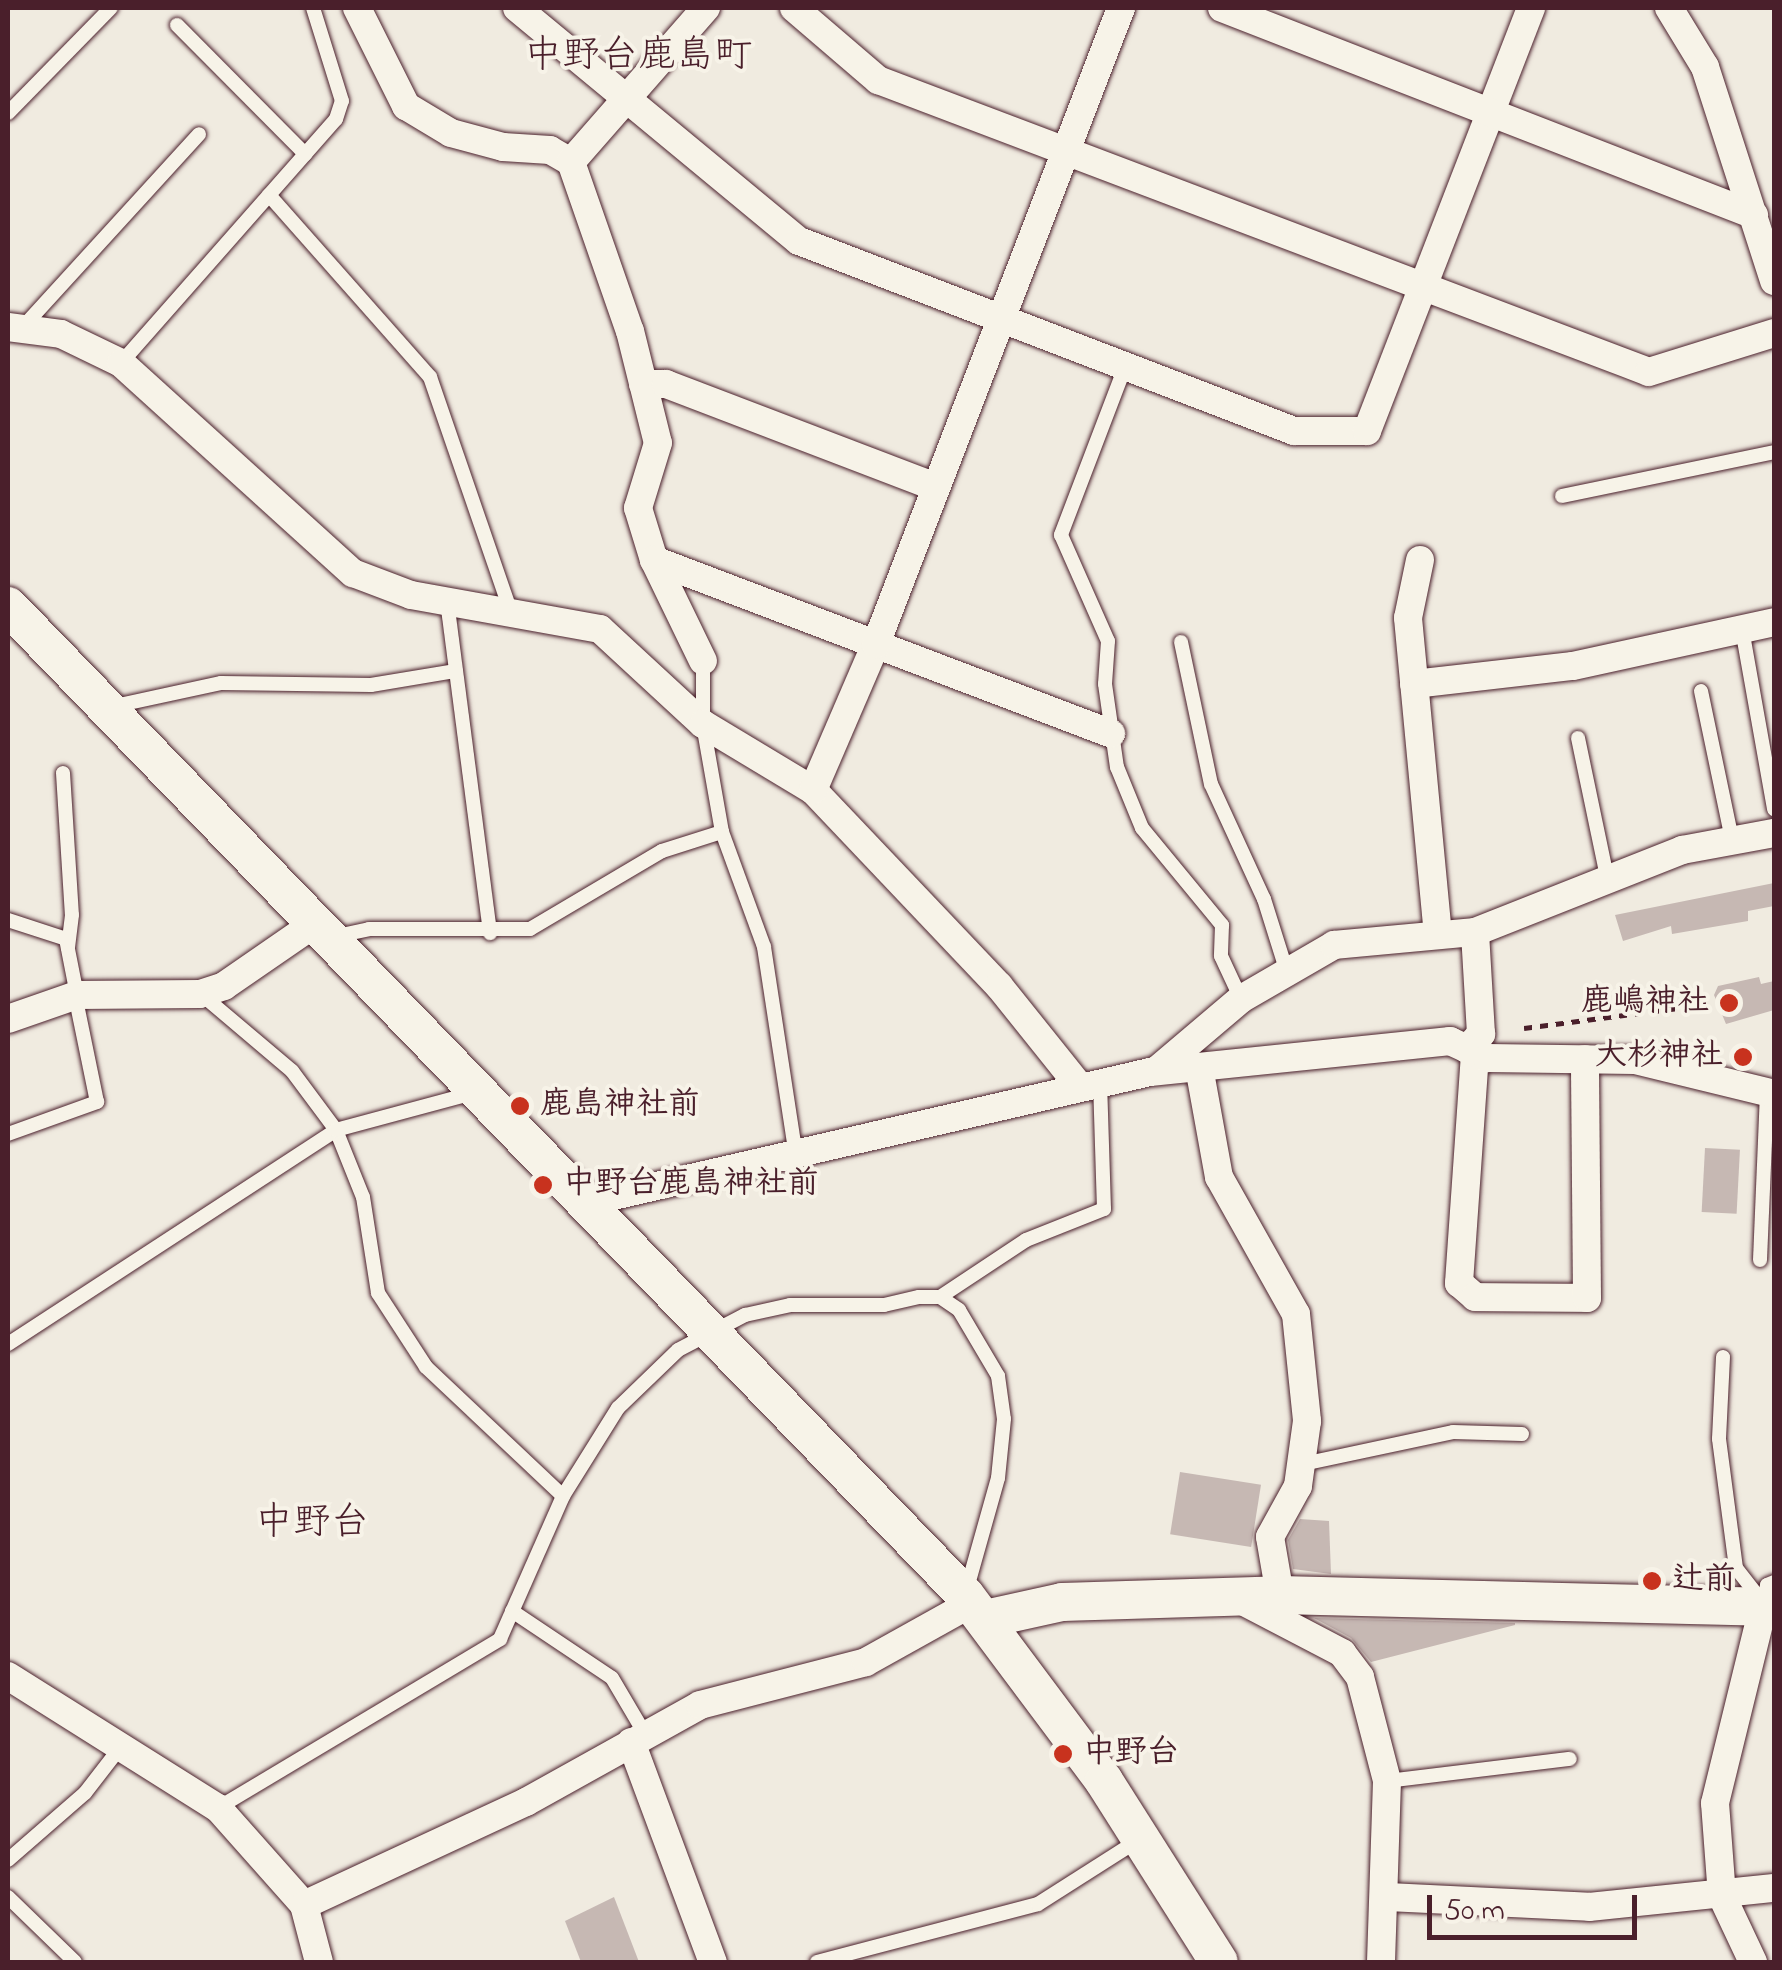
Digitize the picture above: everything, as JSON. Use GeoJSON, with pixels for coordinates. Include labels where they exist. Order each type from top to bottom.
{"type":"FeatureCollection","features":[{"type":"Feature","properties":{"kind":"street"},"geometry":{"type":"LineString","coordinates":[[356,8],[406,106],[450,133],[504,147],[550,150],[572,162],[658,443],[638,508],[654,560],[703,661]]}},
{"type":"Feature","properties":{"kind":"street"},"geometry":{"type":"LineString","coordinates":[[517,8],[799,241],[1294,431],[1367,431],[1531,8]]}},
{"type":"Feature","properties":{"kind":"street"},"geometry":{"type":"LineString","coordinates":[[572,162],[706,8]]}},
{"type":"Feature","properties":{"kind":"street"},"geometry":{"type":"LineString","coordinates":[[794,8],[878,80],[1650,372],[1774,333]]}},
{"type":"Feature","properties":{"kind":"street"},"geometry":{"type":"LineString","coordinates":[[813,790],[876,644],[1120,8]]}},
{"type":"Feature","properties":{"kind":"street"},"geometry":{"type":"LineString","coordinates":[[1222,8],[1754,215]]}},
{"type":"Feature","properties":{"kind":"street"},"geometry":{"type":"LineString","coordinates":[[1669,8],[1706,67],[1774,281]]}},
{"type":"Feature","properties":{"kind":"street"},"geometry":{"type":"LineString","coordinates":[[15,328],[61,334],[120,363],[353,573],[447,600],[600,629],[703,724],[813,790],[1090,1084]]}},
{"type":"Feature","properties":{"kind":"street"},"geometry":{"type":"LineString","coordinates":[[643,384],[666,384],[936,487]]}},
{"type":"Feature","properties":{"kind":"street"},"geometry":{"type":"LineString","coordinates":[[654,560],[1111,734]]}},
{"type":"Feature","properties":{"kind":"street"},"geometry":{"type":"LineString","coordinates":[[1420,560],[1408,618],[1438,934]]}},
{"type":"Feature","properties":{"kind":"street"},"geometry":{"type":"LineString","coordinates":[[8,606],[974,1606],[1141,1839],[1211,1961]]}},
{"type":"Feature","properties":{"kind":"street"},"geometry":{"type":"LineString","coordinates":[[1414,684],[1573,666],[1774,622]]}},
{"type":"Feature","properties":{"kind":"street"},"geometry":{"type":"LineString","coordinates":[[1156,1071],[1241,999],[1286,969],[1334,945],[1475,932],[1607,877],[1732,840],[1774,833]]}},
{"type":"Feature","properties":{"kind":"street"},"geometry":{"type":"LineString","coordinates":[[8,1018],[76,995],[200,994],[224,986],[321,931]]}},
{"type":"Feature","properties":{"kind":"street"},"geometry":{"type":"LineString","coordinates":[[1475,932],[1475,1046],[1459,1283],[1475,1296],[1587,1298],[1585,1059]]}},
{"type":"Feature","properties":{"kind":"street"},"geometry":{"type":"LineString","coordinates":[[583,1204],[1156,1071],[1450,1041],[1668,1066],[1771,1093]]}},
{"type":"Feature","properties":{"kind":"street"},"geometry":{"type":"LineString","coordinates":[[1199,1067],[1219,1177],[1296,1314],[1307,1421],[1303,1464],[1270,1537],[1280,1595]]}},
{"type":"Feature","properties":{"kind":"street"},"geometry":{"type":"LineString","coordinates":[[304,1904],[526,1802],[700,1705],[866,1662],[974,1606],[1280,1595],[1771,1598],[1715,1803],[1722,1896],[1753,1962]]}},
{"type":"Feature","properties":{"kind":"street"},"geometry":{"type":"LineString","coordinates":[[1233,1596],[1342,1653],[1360,1677],[1388,1781],[1388,1897],[1381,1962]]}},
{"type":"Feature","properties":{"kind":"street"},"geometry":{"type":"LineString","coordinates":[[8,1676],[118,1749],[218,1808],[304,1904],[318,1962]]}},
{"type":"Feature","properties":{"kind":"street"},"geometry":{"type":"LineString","coordinates":[[638,1738],[714,1962]]}},
{"type":"Feature","properties":{"kind":"street"},"geometry":{"type":"LineString","coordinates":[[1388,1897],[1589,1907],[1774,1888]]}},
{"type":"Feature","properties":{"kind":"lane"},"geometry":{"type":"LineString","coordinates":[[8,113],[111,8]]}},
{"type":"Feature","properties":{"kind":"lane"},"geometry":{"type":"LineString","coordinates":[[120,363],[336,119],[342,101],[313,8]]}},
{"type":"Feature","properties":{"kind":"lane"},"geometry":{"type":"LineString","coordinates":[[176,25],[305,154]]}},
{"type":"Feature","properties":{"kind":"lane"},"geometry":{"type":"LineString","coordinates":[[15,328],[199,134]]}},
{"type":"Feature","properties":{"kind":"lane"},"geometry":{"type":"LineString","coordinates":[[269,195],[430,377],[511,613]]}},
{"type":"Feature","properties":{"kind":"lane"},"geometry":{"type":"LineString","coordinates":[[1125,366],[1062,534],[1108,641],[1111,734],[1142,828],[1222,925],[1221,956],[1241,999]]}},
{"type":"Feature","properties":{"kind":"lane"},"geometry":{"type":"LineString","coordinates":[[1562,496],[1774,452]]}},
{"type":"Feature","properties":{"kind":"lane"},"geometry":{"type":"LineString","coordinates":[[447,600],[490,933]]}},
{"type":"Feature","properties":{"kind":"lane"},"geometry":{"type":"LineString","coordinates":[[1742,629],[1774,810]]}},
{"type":"Feature","properties":{"kind":"lane"},"geometry":{"type":"LineString","coordinates":[[1182,642],[1210,784],[1264,900],[1286,969]]}},
{"type":"Feature","properties":{"kind":"lane"},"geometry":{"type":"LineString","coordinates":[[703,661],[703,724],[722,832],[768,962],[796,1154]]}},
{"type":"Feature","properties":{"kind":"lane"},"geometry":{"type":"LineString","coordinates":[[106,708],[221,684],[371,685],[456,672]]}},
{"type":"Feature","properties":{"kind":"lane"},"geometry":{"type":"LineString","coordinates":[[1701,691],[1732,840]]}},
{"type":"Feature","properties":{"kind":"lane"},"geometry":{"type":"LineString","coordinates":[[1578,738],[1607,877]]}},
{"type":"Feature","properties":{"kind":"lane"},"geometry":{"type":"LineString","coordinates":[[63,773],[72,915],[68,948]]}},
{"type":"Feature","properties":{"kind":"lane"},"geometry":{"type":"LineString","coordinates":[[321,931],[490,933],[530,929],[662,851],[722,832]]}},
{"type":"Feature","properties":{"kind":"lane"},"geometry":{"type":"LineString","coordinates":[[8,920],[66,939],[97,1102],[8,1134]]}},
{"type":"Feature","properties":{"kind":"lane"},"geometry":{"type":"LineString","coordinates":[[200,994],[292,1070],[336,1130],[363,1197],[378,1293],[426,1367],[563,1496]]}},
{"type":"Feature","properties":{"kind":"lane"},"geometry":{"type":"LineString","coordinates":[[218,1808],[325,1740],[482,1655],[500,1638],[563,1496],[618,1408],[709,1328],[790,1305],[851,1308],[940,1297],[1026,1240],[1104,1209],[1090,1084]]}},
{"type":"Feature","properties":{"kind":"lane"},"geometry":{"type":"LineString","coordinates":[[8,1344],[336,1130],[477,1092]]}},
{"type":"Feature","properties":{"kind":"lane"},"geometry":{"type":"LineString","coordinates":[[1760,1260],[1771,1093]]}},
{"type":"Feature","properties":{"kind":"lane"},"geometry":{"type":"LineString","coordinates":[[940,1297],[959,1310],[981,1340],[998,1376],[1004,1419],[998,1478],[974,1606]]}},
{"type":"Feature","properties":{"kind":"lane"},"geometry":{"type":"LineString","coordinates":[[1723,1357],[1719,1439],[1736,1568],[1771,1598]]}},
{"type":"Feature","properties":{"kind":"lane"},"geometry":{"type":"LineString","coordinates":[[1303,1464],[1453,1432],[1522,1434]]}},
{"type":"Feature","properties":{"kind":"lane"},"geometry":{"type":"LineString","coordinates":[[512,1611],[612,1678],[638,1738]]}},
{"type":"Feature","properties":{"kind":"lane"},"geometry":{"type":"LineString","coordinates":[[8,1860],[85,1793],[118,1749]]}},
{"type":"Feature","properties":{"kind":"lane"},"geometry":{"type":"LineString","coordinates":[[1388,1781],[1570,1758]]}},
{"type":"Feature","properties":{"kind":"lane"},"geometry":{"type":"LineString","coordinates":[[817,1962],[1038,1904],[1141,1839]]}},
{"type":"Feature","properties":{"kind":"lane"},"geometry":{"type":"LineString","coordinates":[[8,1897],[75,1962]]}},
{"type":"Feature","properties":{"kind":"path"},"geometry":{"type":"LineString","coordinates":[[1475,1046],[1709,1004]]}},
{"type":"Feature","properties":{"kind":"building"},"geometry":{"type":"Polygon","coordinates":[[[1774,883],[1774,906],[1748,911],[1748,921],[1672,934],[1671,926],[1623,941],[1615,915],[1774,883]]]}},
{"type":"Feature","properties":{"kind":"building"},"geometry":{"type":"Polygon","coordinates":[[[1759,977],[1761,984],[1774,981],[1774,1010],[1726,1024],[1714,995],[1718,986],[1759,977]]]}},
{"type":"Feature","properties":{"kind":"building"},"geometry":{"type":"Polygon","coordinates":[[[1705,1148],[1740,1150],[1737,1214],[1702,1212],[1705,1148]]]}},
{"type":"Feature","properties":{"kind":"building"},"geometry":{"type":"Polygon","coordinates":[[[1180,1472],[1261,1485],[1251,1547],[1170,1534],[1180,1472]]]}},
{"type":"Feature","properties":{"kind":"building"},"geometry":{"type":"Polygon","coordinates":[[[1300,1519],[1329,1521],[1331,1574],[1293,1569],[1288,1540],[1300,1519]]]}},
{"type":"Feature","properties":{"kind":"building"},"geometry":{"type":"Polygon","coordinates":[[[1314,1618],[1515,1625],[1371,1662],[1351,1638],[1314,1618]]]}},
{"type":"Feature","properties":{"kind":"building"},"geometry":{"type":"Polygon","coordinates":[[[614,1897],[639,1962],[581,1962],[565,1921],[614,1897]]]}},
{"type":"Feature","properties":{"kind":"place","name":"鹿嶋神社"},"geometry":{"type":"Point","coordinates":[1729,1003]}},
{"type":"Feature","properties":{"kind":"place","name":"大杉神社"},"geometry":{"type":"Point","coordinates":[1743,1057]}},
{"type":"Feature","properties":{"kind":"place","name":"鹿島神社前"},"geometry":{"type":"Point","coordinates":[520,1106]}},
{"type":"Feature","properties":{"kind":"place","name":"中野台鹿島神社前"},"geometry":{"type":"Point","coordinates":[543,1185]}},
{"type":"Feature","properties":{"kind":"place","name":"辻前"},"geometry":{"type":"Point","coordinates":[1652,1581]}},
{"type":"Feature","properties":{"kind":"place","name":"中野台"},"geometry":{"type":"Point","coordinates":[1063,1754]}},
{"type":"Feature","properties":{"kind":"district","name":"中野台鹿島町"},"geometry":{"type":"Point","coordinates":[638,58]}},
{"type":"Feature","properties":{"kind":"district","name":"中野台"},"geometry":{"type":"Point","coordinates":[312,1525]}}]}
